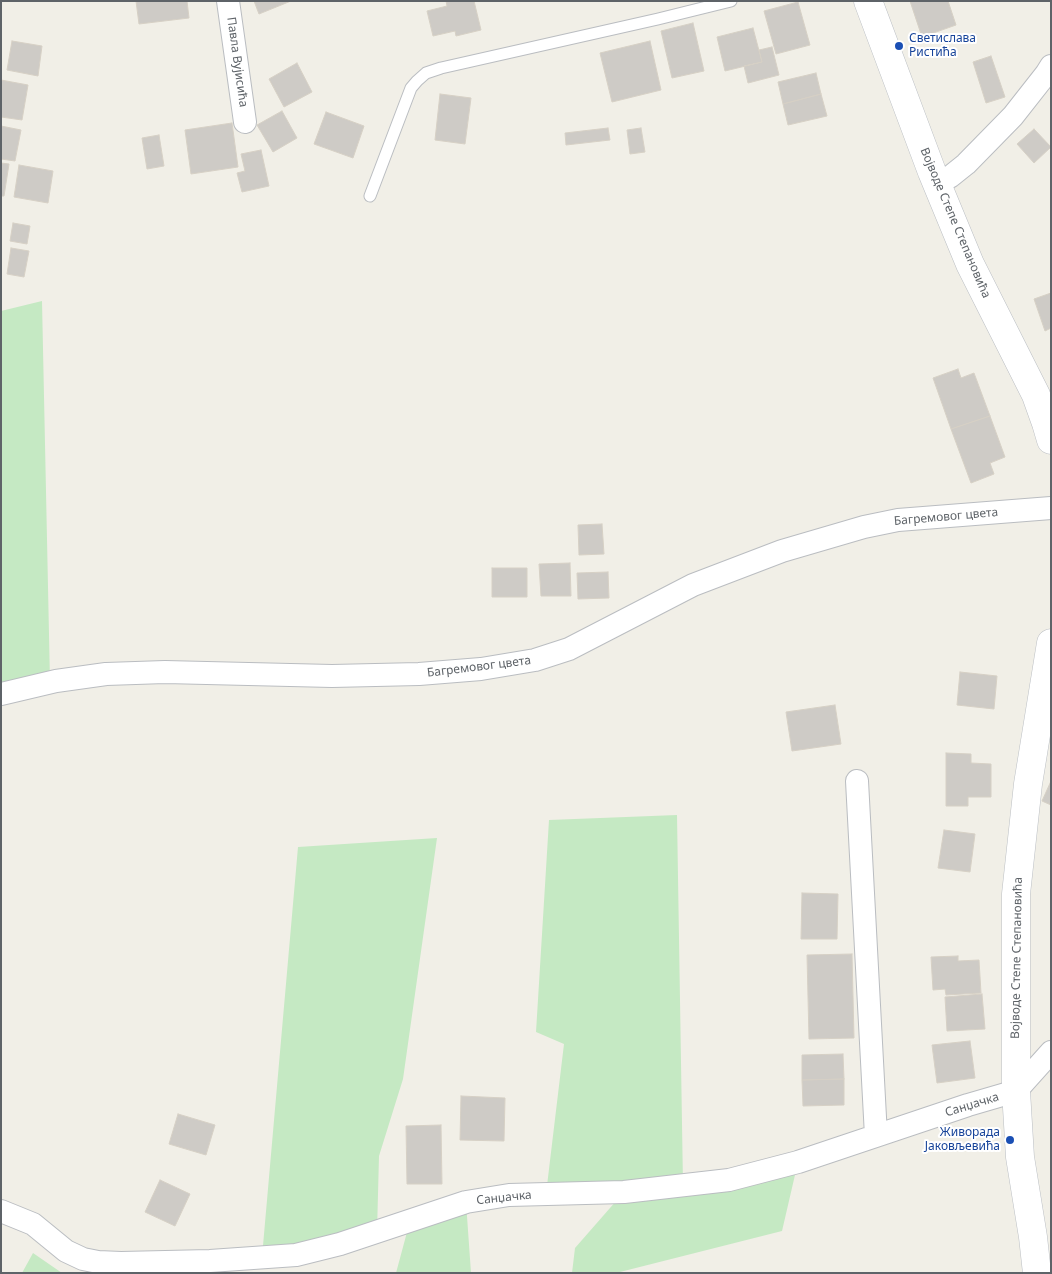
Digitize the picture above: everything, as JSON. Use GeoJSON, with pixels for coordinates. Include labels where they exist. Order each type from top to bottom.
{"type":"FeatureCollection","features":[{"type":"Feature","properties":{"kind":"street","name":"Павла Вујисића"},"geometry":{"type":"LineString","coordinates":[[228,1],[245,122]]}},
{"type":"Feature","properties":{"kind":"street","name":"Војводе Степе Степановића"},"geometry":{"type":"LineString","coordinates":[[868,1],[937,184],[970,264],[1036,395],[1051,440]]}},
{"type":"Feature","properties":{"kind":"street"},"geometry":{"type":"LineString","coordinates":[[937,184],[966,164],[1014,116],[1027,101],[1051,66]]}},
{"type":"Feature","properties":{"kind":"street","name":"Багремовог цвета"},"geometry":{"type":"LineString","coordinates":[[1,694],[56,681],[106,674],[166,672],[332,676],[419,674],[481,669],[535,660],[569,649],[693,585],[782,551],[864,527],[898,520],[1051,508]]}},
{"type":"Feature","properties":{"kind":"street","name":"Војводе Степе Степановића"},"geometry":{"type":"LineString","coordinates":[[1037,1273],[1042,1237],[1020,1157],[1016,1091],[1016,894],[1028,784],[1051,643]]}},
{"type":"Feature","properties":{"kind":"street"},"geometry":{"type":"LineString","coordinates":[[857,781],[876,1136]]}},
{"type":"Feature","properties":{"kind":"street"},"geometry":{"type":"LineString","coordinates":[[1016,1091],[1051,1052]]}},
{"type":"Feature","properties":{"kind":"street","name":"Санџачка"},"geometry":{"type":"LineString","coordinates":[[1,1211],[33,1224],[66,1251],[98,1262],[210,1261],[296,1255],[340,1244],[466,1202],[509,1195],[624,1192],[729,1180],[798,1162],[968,1105],[1016,1091]]}},
{"type":"Feature","properties":{"kind":"lane"},"geometry":{"type":"LineString","coordinates":[[370,196],[411,88],[426,73],[731,1]]}},
{"type":"Feature","properties":{"kind":"green space"},"geometry":{"type":"Polygon","coordinates":[[[42,301],[50,682],[1,694],[1,311],[42,301]]]}},
{"type":"Feature","properties":{"kind":"green space"},"geometry":{"type":"Polygon","coordinates":[[[677,815],[683,1185],[798,1162],[782,1231],[616,1273],[572,1273],[575,1248],[624,1192],[546,1194],[564,1044],[536,1032],[549,820],[677,815]]]}},
{"type":"Feature","properties":{"kind":"green space"},"geometry":{"type":"Polygon","coordinates":[[[437,838],[403,1079],[379,1156],[377,1232],[262,1257],[298,847],[437,838]]]}},
{"type":"Feature","properties":{"kind":"green space"},"geometry":{"type":"Polygon","coordinates":[[[466,1202],[471,1273],[396,1273],[410,1221],[466,1202]]]}},
{"type":"Feature","properties":{"kind":"green space"},"geometry":{"type":"Polygon","coordinates":[[[33,1253],[62,1273],[22,1273],[33,1253]]]}},
{"type":"Feature","properties":{"kind":"building"},"geometry":{"type":"Polygon","coordinates":[[[136,1],[187,1],[189,18],[139,24],[136,1]]]}},
{"type":"Feature","properties":{"kind":"building"},"geometry":{"type":"Polygon","coordinates":[[[254,1],[291,1],[259,14],[254,1]]]}},
{"type":"Feature","properties":{"kind":"building"},"geometry":{"type":"Polygon","coordinates":[[[446,1],[474,1],[481,30],[456,36],[455,31],[433,36],[427,11],[447,6],[446,1]]]}},
{"type":"Feature","properties":{"kind":"building"},"geometry":{"type":"Polygon","coordinates":[[[910,1],[948,1],[956,25],[922,37],[910,1]]]}},
{"type":"Feature","properties":{"kind":"building"},"geometry":{"type":"Polygon","coordinates":[[[798,2],[810,45],[776,54],[764,11],[798,2]]]}},
{"type":"Feature","properties":{"kind":"building"},"geometry":{"type":"Polygon","coordinates":[[[693,23],[704,71],[672,78],[661,31],[693,23]]]}},
{"type":"Feature","properties":{"kind":"building"},"geometry":{"type":"Polygon","coordinates":[[[753,28],[762,62],[725,71],[717,37],[753,28]]]}},
{"type":"Feature","properties":{"kind":"building"},"geometry":{"type":"Polygon","coordinates":[[[12,41],[42,46],[38,76],[7,70],[12,41]]]}},
{"type":"Feature","properties":{"kind":"building"},"geometry":{"type":"Polygon","coordinates":[[[650,41],[661,90],[612,102],[600,53],[650,41]]]}},
{"type":"Feature","properties":{"kind":"building"},"geometry":{"type":"Polygon","coordinates":[[[772,47],[779,75],[748,83],[744,66],[762,62],[759,50],[772,47]]]}},
{"type":"Feature","properties":{"kind":"building"},"geometry":{"type":"Polygon","coordinates":[[[991,56],[1005,97],[986,103],[973,62],[991,56]]]}},
{"type":"Feature","properties":{"kind":"building"},"geometry":{"type":"Polygon","coordinates":[[[297,63],[312,92],[284,107],[269,79],[297,63]]]}},
{"type":"Feature","properties":{"kind":"building"},"geometry":{"type":"Polygon","coordinates":[[[816,73],[821,94],[783,104],[778,82],[816,73]]]}},
{"type":"Feature","properties":{"kind":"building"},"geometry":{"type":"Polygon","coordinates":[[[1,80],[28,85],[22,120],[1,117],[1,80]]]}},
{"type":"Feature","properties":{"kind":"building"},"geometry":{"type":"Polygon","coordinates":[[[440,94],[471,98],[465,144],[435,140],[440,94]]]}},
{"type":"Feature","properties":{"kind":"building"},"geometry":{"type":"Polygon","coordinates":[[[821,94],[827,116],[788,125],[783,104],[821,94]]]}},
{"type":"Feature","properties":{"kind":"building"},"geometry":{"type":"Polygon","coordinates":[[[282,111],[297,138],[273,152],[257,125],[282,111]]]}},
{"type":"Feature","properties":{"kind":"building"},"geometry":{"type":"Polygon","coordinates":[[[326,112],[364,126],[353,158],[314,144],[326,112]]]}},
{"type":"Feature","properties":{"kind":"building"},"geometry":{"type":"Polygon","coordinates":[[[232,123],[238,167],[191,174],[185,130],[232,123]]]}},
{"type":"Feature","properties":{"kind":"building"},"geometry":{"type":"Polygon","coordinates":[[[1,126],[21,130],[15,161],[1,159],[1,126]]]}},
{"type":"Feature","properties":{"kind":"building"},"geometry":{"type":"Polygon","coordinates":[[[608,128],[610,140],[566,145],[565,133],[608,128]]]}},
{"type":"Feature","properties":{"kind":"building"},"geometry":{"type":"Polygon","coordinates":[[[641,128],[645,152],[630,154],[627,130],[641,128]]]}},
{"type":"Feature","properties":{"kind":"building"},"geometry":{"type":"Polygon","coordinates":[[[1034,129],[1051,147],[1034,163],[1017,144],[1034,129]]]}},
{"type":"Feature","properties":{"kind":"building"},"geometry":{"type":"Polygon","coordinates":[[[159,135],[164,166],[147,169],[142,138],[159,135]]]}},
{"type":"Feature","properties":{"kind":"building"},"geometry":{"type":"Polygon","coordinates":[[[261,150],[269,186],[242,192],[237,173],[245,171],[241,154],[261,150]]]}},
{"type":"Feature","properties":{"kind":"building"},"geometry":{"type":"Polygon","coordinates":[[[1,163],[9,164],[4,196],[1,196],[1,163]]]}},
{"type":"Feature","properties":{"kind":"building"},"geometry":{"type":"Polygon","coordinates":[[[19,165],[53,171],[48,203],[14,197],[19,165]]]}},
{"type":"Feature","properties":{"kind":"building"},"geometry":{"type":"Polygon","coordinates":[[[13,223],[30,226],[27,244],[10,241],[13,223]]]}},
{"type":"Feature","properties":{"kind":"building"},"geometry":{"type":"Polygon","coordinates":[[[11,248],[29,251],[24,277],[7,274],[11,248]]]}},
{"type":"Feature","properties":{"kind":"building"},"geometry":{"type":"Polygon","coordinates":[[[1051,293],[1051,328],[1045,331],[1034,299],[1051,293]]]}},
{"type":"Feature","properties":{"kind":"building"},"geometry":{"type":"Polygon","coordinates":[[[958,369],[961,378],[974,373],[990,416],[951,429],[933,378],[958,369]]]}},
{"type":"Feature","properties":{"kind":"building"},"geometry":{"type":"Polygon","coordinates":[[[990,416],[1005,457],[990,463],[994,474],[971,483],[951,429],[990,416]]]}},
{"type":"Feature","properties":{"kind":"building"},"geometry":{"type":"Polygon","coordinates":[[[602,524],[604,554],[579,555],[578,525],[602,524]]]}},
{"type":"Feature","properties":{"kind":"building"},"geometry":{"type":"Polygon","coordinates":[[[570,563],[571,596],[541,596],[539,564],[570,563]]]}},
{"type":"Feature","properties":{"kind":"building"},"geometry":{"type":"Polygon","coordinates":[[[492,568],[527,568],[527,597],[492,597],[492,568]]]}},
{"type":"Feature","properties":{"kind":"building"},"geometry":{"type":"Polygon","coordinates":[[[608,572],[609,598],[578,599],[577,573],[608,572]]]}},
{"type":"Feature","properties":{"kind":"building"},"geometry":{"type":"Polygon","coordinates":[[[960,672],[997,676],[994,709],[957,705],[960,672]]]}},
{"type":"Feature","properties":{"kind":"building"},"geometry":{"type":"Polygon","coordinates":[[[835,705],[841,744],[792,751],[786,712],[835,705]]]}},
{"type":"Feature","properties":{"kind":"building"},"geometry":{"type":"Polygon","coordinates":[[[946,753],[971,754],[971,763],[991,764],[991,797],[968,797],[968,806],[946,806],[946,753]]]}},
{"type":"Feature","properties":{"kind":"building"},"geometry":{"type":"Polygon","coordinates":[[[1051,781],[1051,805],[1042,801],[1051,781]]]}},
{"type":"Feature","properties":{"kind":"building"},"geometry":{"type":"Polygon","coordinates":[[[944,830],[975,834],[970,872],[938,868],[944,830]]]}},
{"type":"Feature","properties":{"kind":"building"},"geometry":{"type":"Polygon","coordinates":[[[802,893],[838,894],[837,939],[801,939],[802,893]]]}},
{"type":"Feature","properties":{"kind":"building"},"geometry":{"type":"Polygon","coordinates":[[[852,954],[854,1038],[809,1039],[807,955],[852,954]]]}},
{"type":"Feature","properties":{"kind":"building"},"geometry":{"type":"Polygon","coordinates":[[[958,956],[958,961],[979,960],[981,993],[946,995],[945,989],[933,990],[931,957],[958,956]]]}},
{"type":"Feature","properties":{"kind":"building"},"geometry":{"type":"Polygon","coordinates":[[[982,994],[985,1029],[947,1031],[945,997],[982,994]]]}},
{"type":"Feature","properties":{"kind":"building"},"geometry":{"type":"Polygon","coordinates":[[[970,1041],[975,1078],[937,1083],[932,1045],[970,1041]]]}},
{"type":"Feature","properties":{"kind":"building"},"geometry":{"type":"Polygon","coordinates":[[[843,1054],[844,1079],[802,1080],[802,1055],[843,1054]]]}},
{"type":"Feature","properties":{"kind":"building"},"geometry":{"type":"Polygon","coordinates":[[[844,1079],[844,1105],[803,1106],[802,1080],[844,1079]]]}},
{"type":"Feature","properties":{"kind":"building"},"geometry":{"type":"Polygon","coordinates":[[[461,1096],[505,1098],[504,1141],[460,1140],[461,1096]]]}},
{"type":"Feature","properties":{"kind":"building"},"geometry":{"type":"Polygon","coordinates":[[[178,1114],[215,1125],[206,1155],[169,1144],[178,1114]]]}},
{"type":"Feature","properties":{"kind":"building"},"geometry":{"type":"Polygon","coordinates":[[[441,1125],[442,1184],[407,1184],[406,1126],[441,1125]]]}},
{"type":"Feature","properties":{"kind":"building"},"geometry":{"type":"Polygon","coordinates":[[[160,1180],[190,1194],[175,1226],[145,1212],[160,1180]]]}},
{"type":"Feature","properties":{"kind":"place","name":"Светислава Ристића"},"geometry":{"type":"Point","coordinates":[899,46]}},
{"type":"Feature","properties":{"kind":"place","name":"Живорада Јаковљевића"},"geometry":{"type":"Point","coordinates":[1010,1140]}}]}
